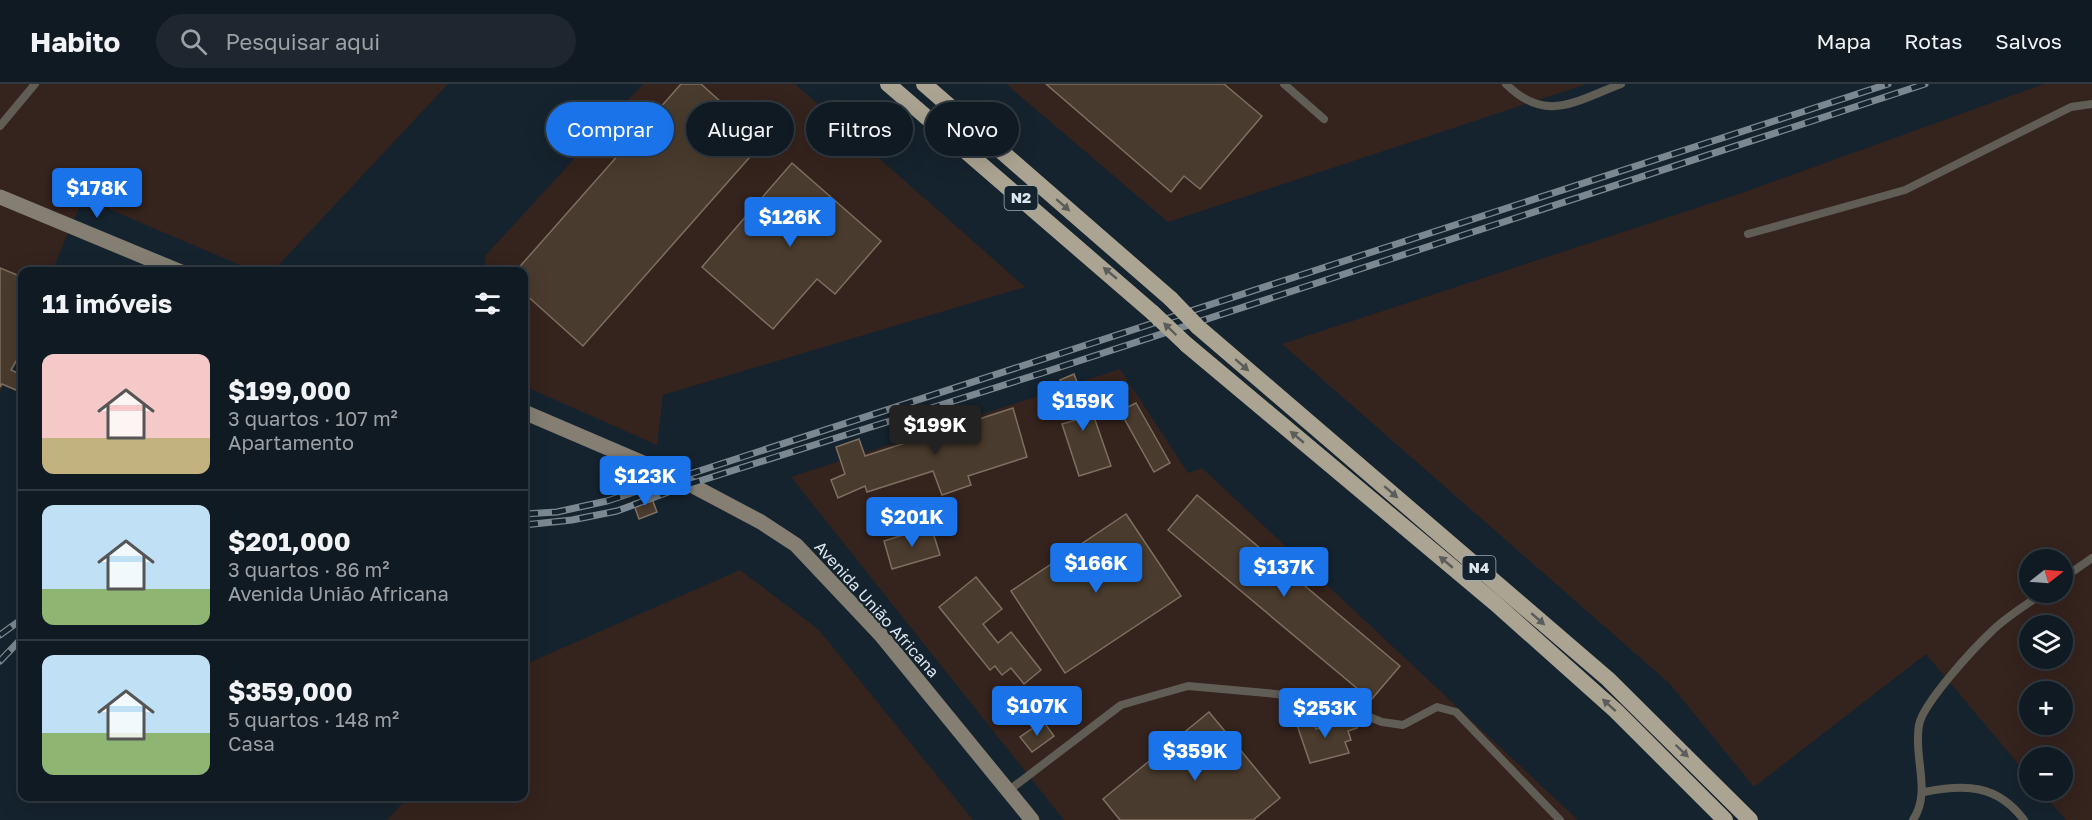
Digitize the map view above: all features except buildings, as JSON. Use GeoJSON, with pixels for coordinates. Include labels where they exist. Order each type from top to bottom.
{"type":"FeatureCollection","features":[{"type":"Feature","properties":{"kind":"highway","name":"N2"},"geometry":{"type":"LineString","coordinates":[[888,84],[1153,312]]}},
{"type":"Feature","properties":{"kind":"highway","name":"N2"},"geometry":{"type":"LineString","coordinates":[[924,84],[1142,274]]}},
{"type":"Feature","properties":{"kind":"highway","name":"N4"},"geometry":{"type":"LineString","coordinates":[[1142,274],[1198,327],[1608,679],[1750,820]]}},
{"type":"Feature","properties":{"kind":"highway","name":"N4"},"geometry":{"type":"LineString","coordinates":[[1153,312],[1187,345],[1504,611],[1616,711],[1725,820]]}},
{"type":"Feature","properties":{"kind":"main road"},"geometry":{"type":"LineString","coordinates":[[0,197],[169,267]]}},
{"type":"Feature","properties":{"kind":"main road","name":"Avenida União Africana"},"geometry":{"type":"LineString","coordinates":[[528,414],[678,478],[761,522],[796,545],[880,634],[1032,820]]}},
{"type":"Feature","properties":{"kind":"lane"},"geometry":{"type":"LineString","coordinates":[[0,126],[35,84]]}},
{"type":"Feature","properties":{"kind":"lane"},"geometry":{"type":"LineString","coordinates":[[1284,84],[1324,119]]}},
{"type":"Feature","properties":{"kind":"lane"},"geometry":{"type":"LineString","coordinates":[[1506,84],[1519,97],[1535,106],[1552,107],[1621,84]]}},
{"type":"Feature","properties":{"kind":"lane"},"geometry":{"type":"LineString","coordinates":[[1748,234],[1905,190],[2071,107],[2092,104]]}},
{"type":"Feature","properties":{"kind":"lane"},"geometry":{"type":"LineString","coordinates":[[2073,571],[2092,558]]}},
{"type":"Feature","properties":{"kind":"lane"},"geometry":{"type":"LineString","coordinates":[[1913,820],[1924,792],[1917,750],[1919,723],[1933,698],[1993,630],[2029,603]]}},
{"type":"Feature","properties":{"kind":"lane"},"geometry":{"type":"LineString","coordinates":[[1008,791],[1121,705],[1188,686],[1321,698],[1382,722],[1403,725],[1437,707],[1456,712],[1560,820]]}},
{"type":"Feature","properties":{"kind":"lane"},"geometry":{"type":"LineString","coordinates":[[1924,792],[1959,788],[1997,794],[2013,805],[2024,820]]}},
{"type":"Feature","properties":{"kind":"shaded area"},"geometry":{"type":"Polygon","coordinates":[[[0,84],[448,84],[277,267],[245,267],[83,198],[54,267],[18,267],[18,350],[0,393],[0,84]]]}},
{"type":"Feature","properties":{"kind":"shaded area"},"geometry":{"type":"Polygon","coordinates":[[[643,84],[795,84],[815,102],[806,102],[806,156],[877,156],[1025,287],[663,395],[657,445],[528,388],[528,267],[486,267],[485,256],[577,156],[674,156],[674,102],[626,102],[643,84]]]}},
{"type":"Feature","properties":{"kind":"shaded area"},"geometry":{"type":"Polygon","coordinates":[[[1006,84],[1587,84],[1168,222],[1006,84]]]}},
{"type":"Feature","properties":{"kind":"shaded area"},"geometry":{"type":"Polygon","coordinates":[[[2044,84],[2092,84],[2092,820],[2066,820],[2050,801],[2073,801],[2073,747],[2019,747],[2019,765],[1926,654],[1754,787],[1669,683],[1282,344],[1742,193],[2044,84]]]}},
{"type":"Feature","properties":{"kind":"shaded area"},"geometry":{"type":"Polygon","coordinates":[[[1120,369],[1188,473],[1202,468],[1578,820],[1064,820],[791,477],[1120,369]]]}},
{"type":"Feature","properties":{"kind":"shaded area"},"geometry":{"type":"Polygon","coordinates":[[[740,570],[818,629],[973,820],[387,820],[404,801],[528,801],[528,663],[740,570]]]}},
{"type":"Feature","properties":{"kind":"railway"},"geometry":{"type":"LineString","coordinates":[[528,514],[557,512],[607,501],[1888,84]]}},
{"type":"Feature","properties":{"kind":"railway"},"geometry":{"type":"LineString","coordinates":[[528,525],[572,520],[617,511],[690,484],[1042,373],[1925,84]]}},
{"type":"Feature","properties":{"kind":"railway"},"geometry":{"type":"LineString","coordinates":[[0,635],[18,622]]}},
{"type":"Feature","properties":{"kind":"railway"},"geometry":{"type":"LineString","coordinates":[[0,661],[18,642]]}}]}
